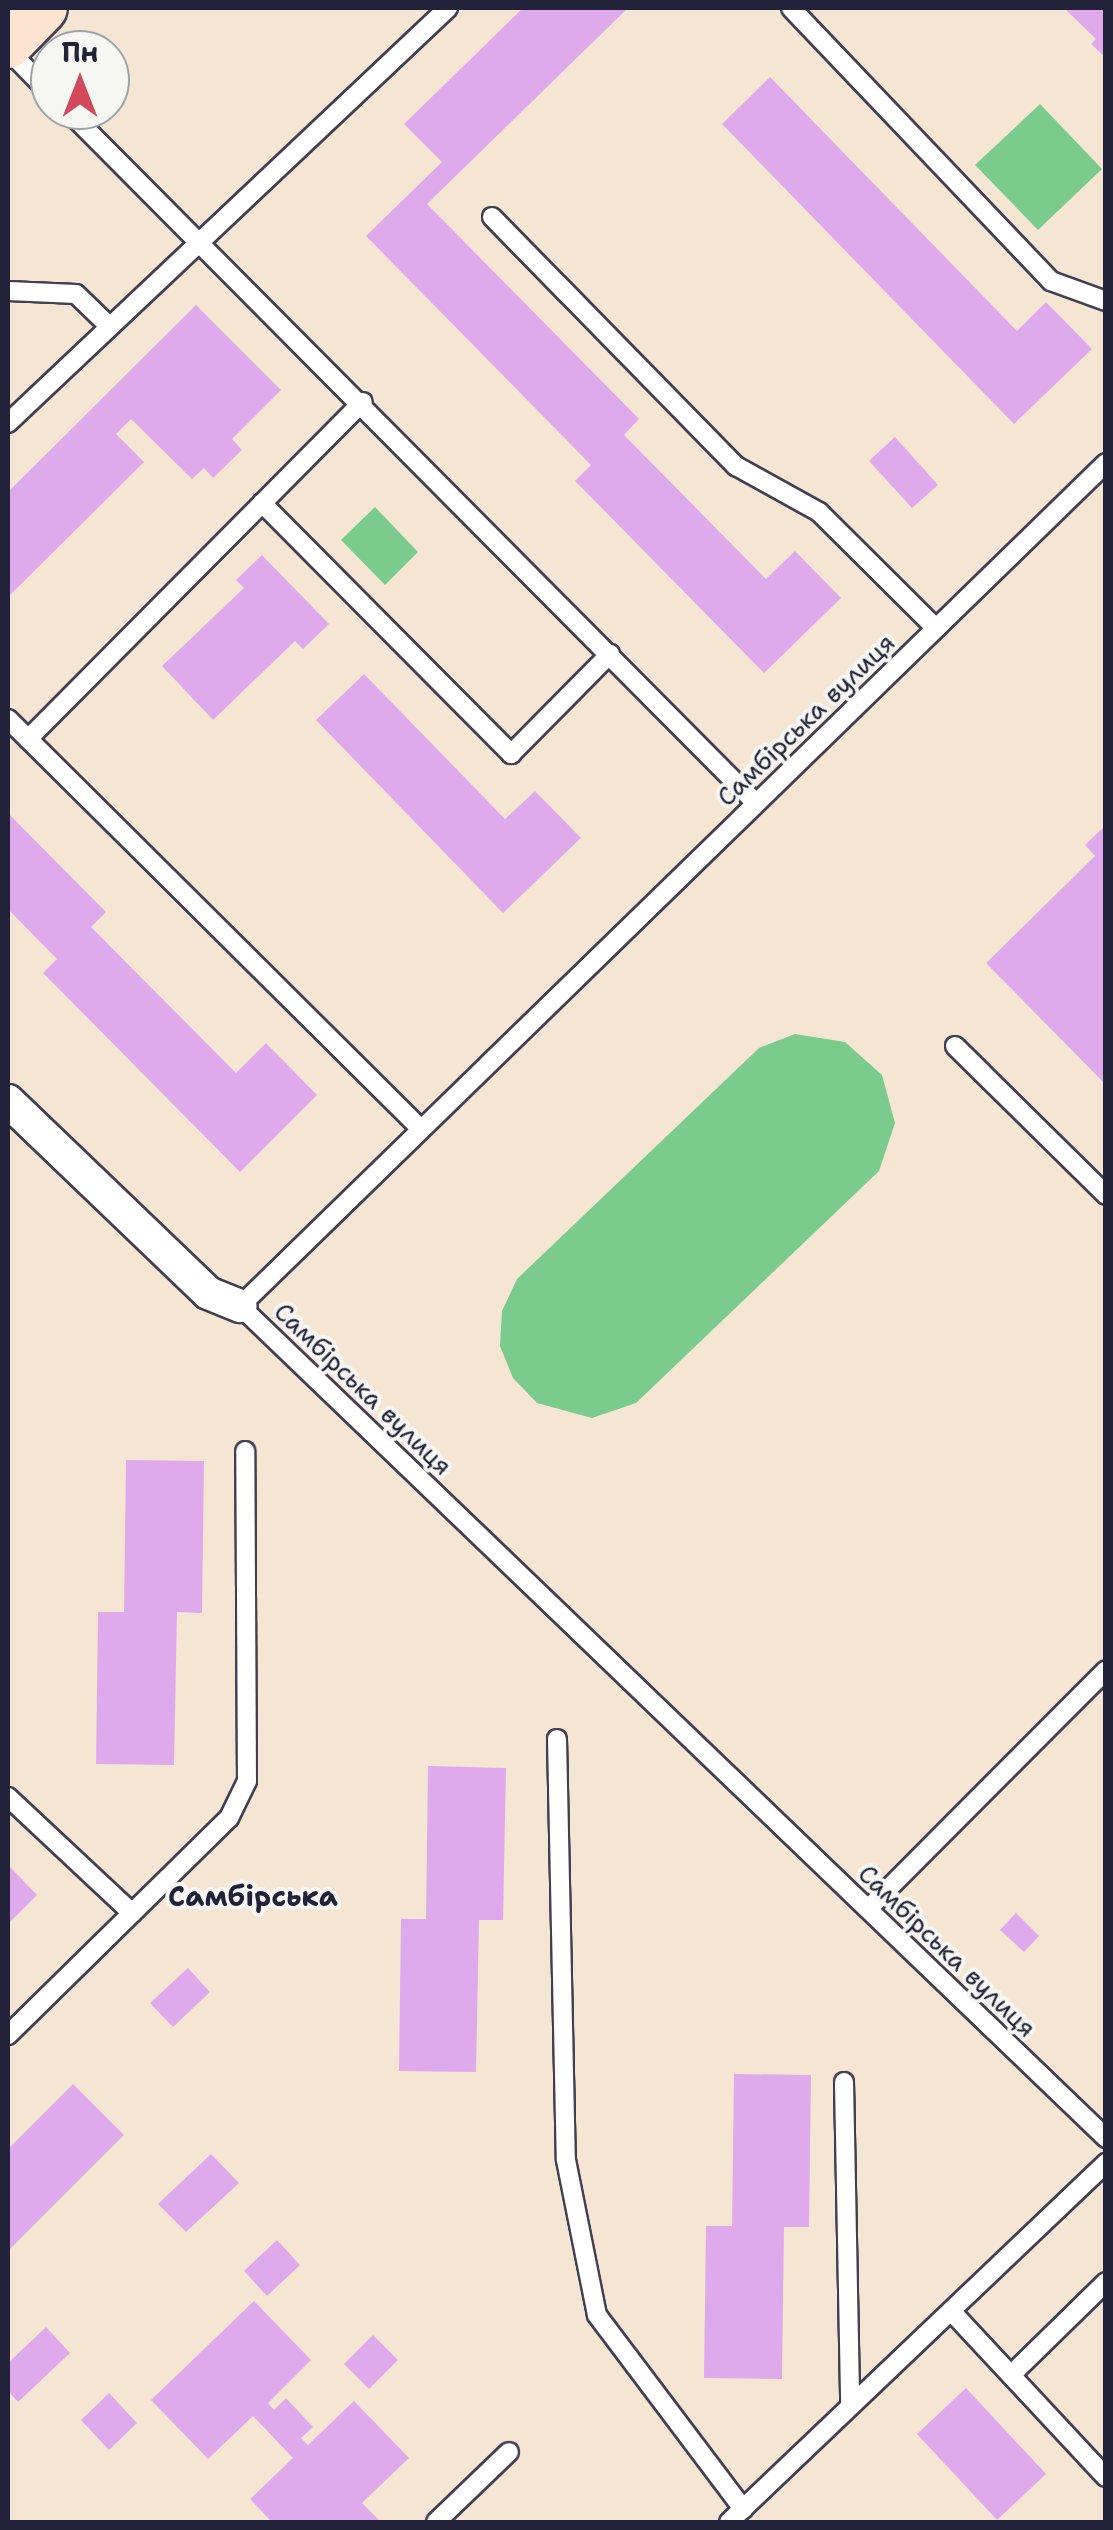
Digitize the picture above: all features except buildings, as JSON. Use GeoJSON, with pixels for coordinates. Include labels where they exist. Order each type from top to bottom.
{"type":"FeatureCollection","features":[{"type":"Feature","properties":{"kind":"street"},"geometry":{"type":"LineString","coordinates":[[8,47],[44,8]]}},
{"type":"Feature","properties":{"kind":"street"},"geometry":{"type":"LineString","coordinates":[[8,1102],[208,1294],[240,1306]]}},
{"type":"Feature","properties":{"kind":"lane"},"geometry":{"type":"LineString","coordinates":[[8,423],[195,240],[448,8]]}},
{"type":"Feature","properties":{"kind":"lane"},"geometry":{"type":"LineString","coordinates":[[791,8],[1051,281],[1106,301]]}},
{"type":"Feature","properties":{"kind":"lane"},"geometry":{"type":"LineString","coordinates":[[8,47],[30,71]]}},
{"type":"Feature","properties":{"kind":"lane"},"geometry":{"type":"LineString","coordinates":[[86,130],[362,402],[756,803]]}},
{"type":"Feature","properties":{"kind":"lane"},"geometry":{"type":"LineString","coordinates":[[492,217],[736,466],[820,512],[936,628]]}},
{"type":"Feature","properties":{"kind":"lane"},"geometry":{"type":"LineString","coordinates":[[8,291],[76,294],[108,326]]}},
{"type":"Feature","properties":{"kind":"lane"},"geometry":{"type":"LineString","coordinates":[[28,739],[362,402]]}},
{"type":"Feature","properties":{"kind":"lane","name":"Самбірська вулиця"},"geometry":{"type":"LineString","coordinates":[[1106,463],[240,1306],[1106,2138]]}},
{"type":"Feature","properties":{"kind":"lane"},"geometry":{"type":"LineString","coordinates":[[262,504],[511,754],[610,654]]}},
{"type":"Feature","properties":{"kind":"lane"},"geometry":{"type":"LineString","coordinates":[[8,718],[421,1129]]}},
{"type":"Feature","properties":{"kind":"lane"},"geometry":{"type":"LineString","coordinates":[[955,1046],[1106,1195]]}},
{"type":"Feature","properties":{"kind":"lane"},"geometry":{"type":"LineString","coordinates":[[8,2036],[230,1818],[247,1781],[245,1451]]}},
{"type":"Feature","properties":{"kind":"lane"},"geometry":{"type":"LineString","coordinates":[[868,1910],[1106,1670]]}},
{"type":"Feature","properties":{"kind":"lane"},"geometry":{"type":"LineString","coordinates":[[556,1739],[566,2160],[597,2315],[736,2516],[1106,2163]]}},
{"type":"Feature","properties":{"kind":"lane"},"geometry":{"type":"LineString","coordinates":[[8,1797],[132,1913]]}},
{"type":"Feature","properties":{"kind":"lane"},"geometry":{"type":"LineString","coordinates":[[844,2082],[850,2406]]}},
{"type":"Feature","properties":{"kind":"lane"},"geometry":{"type":"LineString","coordinates":[[1011,2375],[1106,2282]]}},
{"type":"Feature","properties":{"kind":"lane"},"geometry":{"type":"LineString","coordinates":[[951,2311],[1106,2477]]}},
{"type":"Feature","properties":{"kind":"lane"},"geometry":{"type":"LineString","coordinates":[[436,2522],[509,2452]]}},
{"type":"Feature","properties":{"kind":"green space"},"geometry":{"type":"Polygon","coordinates":[[[1040,104],[1102,169],[1038,230],[975,165],[1040,104]]]}},
{"type":"Feature","properties":{"kind":"green space"},"geometry":{"type":"Polygon","coordinates":[[[375,507],[418,552],[385,585],[341,540],[375,507]]]}},
{"type":"Feature","properties":{"kind":"green space"},"geometry":{"type":"Polygon","coordinates":[[[795,1034],[845,1042],[882,1075],[895,1123],[879,1171],[636,1403],[592,1418],[537,1403],[513,1378],[500,1346],[502,1311],[517,1279],[759,1048],[795,1034]]]}},
{"type":"Feature","properties":{"kind":"district","name":"Самбірська"},"geometry":{"type":"Point","coordinates":[253,1896]}}]}
